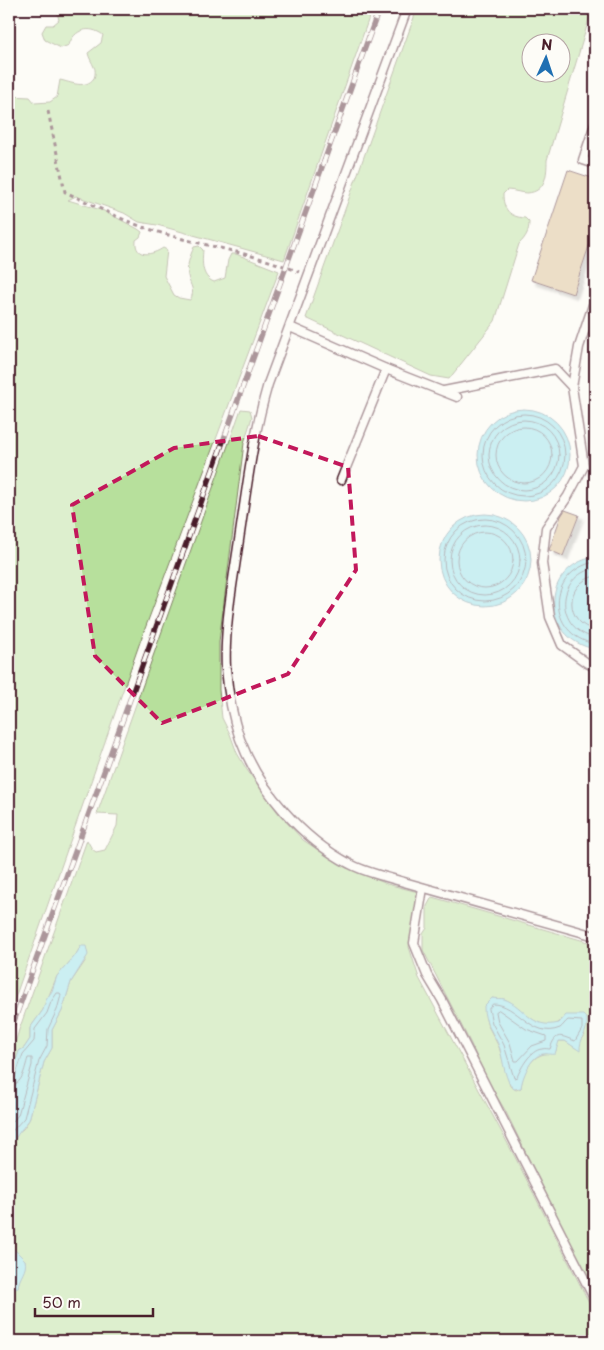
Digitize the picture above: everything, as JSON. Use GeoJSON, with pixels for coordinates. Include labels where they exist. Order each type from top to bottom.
{"type":"FeatureCollection","features":[{"type":"Feature","properties":{"kind":"lane"},"geometry":{"type":"LineString","coordinates":[[408,9],[268,384],[259,416],[252,448],[226,630],[226,668],[230,704],[240,738],[252,766],[270,793],[294,822],[321,846],[352,865],[423,888],[595,936]]}},
{"type":"Feature","properties":{"kind":"lane"},"geometry":{"type":"LineString","coordinates":[[595,124],[583,160],[595,164]]}},
{"type":"Feature","properties":{"kind":"lane"},"geometry":{"type":"LineString","coordinates":[[595,299],[579,346],[572,387],[584,466],[568,496],[546,528],[542,563],[550,617],[562,645],[595,667]]}},
{"type":"Feature","properties":{"kind":"lane"},"geometry":{"type":"LineString","coordinates":[[290,327],[386,369],[457,397]]}},
{"type":"Feature","properties":{"kind":"lane"},"geometry":{"type":"LineString","coordinates":[[341,480],[386,369]]}},
{"type":"Feature","properties":{"kind":"lane"},"geometry":{"type":"LineString","coordinates":[[444,391],[555,369],[572,387]]}},
{"type":"Feature","properties":{"kind":"lane"},"geometry":{"type":"LineString","coordinates":[[423,888],[414,944],[427,975],[442,1000],[595,1300]]}},
{"type":"Feature","properties":{"kind":"path"},"geometry":{"type":"LineString","coordinates":[[48,111],[65,192],[152,230],[220,247],[286,267],[309,277]]}},
{"type":"Feature","properties":{"kind":"highlighted area"},"geometry":{"type":"Polygon","coordinates":[[[258,436],[348,467],[356,570],[288,674],[162,723],[95,656],[72,505],[174,448],[258,436]]]}},
{"type":"Feature","properties":{"kind":"green space"},"geometry":{"type":"Polygon","coordinates":[[[53,9],[372,9],[284,260],[157,225],[139,222],[124,213],[76,196],[68,200],[104,211],[138,229],[142,232],[136,240],[136,246],[141,253],[150,254],[163,248],[167,250],[164,276],[174,295],[179,298],[190,300],[192,297],[193,291],[188,276],[188,269],[194,247],[199,246],[203,250],[205,273],[214,282],[225,278],[231,254],[236,254],[279,271],[140,642],[9,1015],[9,96],[30,97],[35,103],[50,102],[57,97],[60,80],[78,84],[91,82],[94,78],[95,68],[88,53],[101,43],[103,35],[93,30],[83,30],[75,35],[69,45],[61,48],[45,40],[42,32],[46,25],[53,25],[59,20],[57,12],[53,9]]]}},
{"type":"Feature","properties":{"kind":"green space"},"geometry":{"type":"Polygon","coordinates":[[[417,9],[592,9],[572,76],[572,32],[522,32],[522,82],[570,82],[547,160],[546,176],[542,186],[533,192],[524,193],[507,190],[503,194],[504,204],[508,211],[515,216],[525,218],[529,222],[529,226],[527,234],[519,244],[495,321],[449,379],[431,376],[306,318],[417,9]]]}},
{"type":"Feature","properties":{"kind":"green space"},"geometry":{"type":"Polygon","coordinates":[[[241,409],[250,410],[252,417],[244,443],[219,642],[219,690],[222,718],[237,753],[247,770],[279,814],[303,840],[341,865],[387,884],[418,892],[409,947],[419,978],[515,1157],[595,1314],[595,1341],[9,1341],[9,1288],[18,1287],[25,1260],[9,1244],[9,1151],[17,1133],[23,1129],[29,1120],[44,1062],[52,1048],[52,1030],[62,1011],[71,982],[86,960],[81,946],[75,956],[57,976],[43,1010],[30,1028],[30,1039],[24,1048],[19,1051],[9,1082],[9,1063],[87,840],[96,852],[105,850],[117,826],[118,815],[97,814],[241,409]]]}},
{"type":"Feature","properties":{"kind":"green space"},"geometry":{"type":"Polygon","coordinates":[[[432,897],[595,944],[595,1289],[505,1110],[488,1082],[471,1044],[423,950],[423,934],[427,928],[427,906],[432,897]],[[492,998],[486,1019],[487,1024],[499,1047],[510,1086],[516,1090],[521,1088],[527,1068],[533,1060],[543,1054],[556,1051],[556,1045],[559,1041],[565,1041],[576,1048],[585,1035],[562,1019],[555,1025],[540,1024],[510,1002],[504,999],[492,998]]]}},
{"type":"Feature","properties":{"kind":"water"},"geometry":{"type":"Polygon","coordinates":[[[524,409],[542,412],[557,422],[567,437],[570,455],[567,473],[557,488],[542,498],[524,501],[506,498],[491,488],[481,473],[478,455],[481,437],[491,422],[506,412],[524,409]]]}},
{"type":"Feature","properties":{"kind":"water"},"geometry":{"type":"Polygon","coordinates":[[[485,514],[503,517],[518,527],[528,542],[531,560],[528,578],[518,593],[503,603],[485,606],[467,603],[452,593],[442,578],[439,560],[442,542],[452,527],[467,517],[485,514]]]}},
{"type":"Feature","properties":{"kind":"water"},"geometry":{"type":"Polygon","coordinates":[[[595,557],[595,649],[577,643],[564,632],[556,618],[554,603],[556,587],[564,574],[577,563],[595,557]]]}},
{"type":"Feature","properties":{"kind":"water"},"geometry":{"type":"Polygon","coordinates":[[[81,946],[86,946],[88,955],[71,982],[62,1011],[52,1030],[52,1048],[44,1062],[29,1120],[15,1138],[9,1151],[9,1082],[19,1051],[24,1048],[30,1039],[30,1028],[43,1010],[57,976],[75,956],[81,946]]]}},
{"type":"Feature","properties":{"kind":"water"},"geometry":{"type":"Polygon","coordinates":[[[492,998],[511,1002],[528,1016],[541,1023],[559,1023],[566,1015],[583,1015],[587,1019],[587,1024],[580,1051],[565,1041],[559,1041],[555,1054],[543,1054],[535,1058],[525,1073],[521,1088],[514,1089],[508,1081],[500,1049],[485,1018],[484,1006],[492,998]]]}},
{"type":"Feature","properties":{"kind":"water"},"geometry":{"type":"Polygon","coordinates":[[[9,1244],[25,1260],[26,1264],[18,1287],[15,1289],[9,1288],[9,1244]]]}},
{"type":"Feature","properties":{"kind":"building"},"geometry":{"type":"Polygon","coordinates":[[[568,170],[595,179],[595,228],[573,294],[531,280],[568,170]]]}},
{"type":"Feature","properties":{"kind":"building"},"geometry":{"type":"Polygon","coordinates":[[[565,510],[579,515],[563,556],[549,550],[565,510]]]}},
{"type":"Feature","properties":{"kind":"railway"},"geometry":{"type":"LineString","coordinates":[[9,1035],[379,9]]}},
{"type":"Feature","properties":{"kind":"railway"},"geometry":{"type":"LineString","coordinates":[[593,34],[595,29]]}}]}
